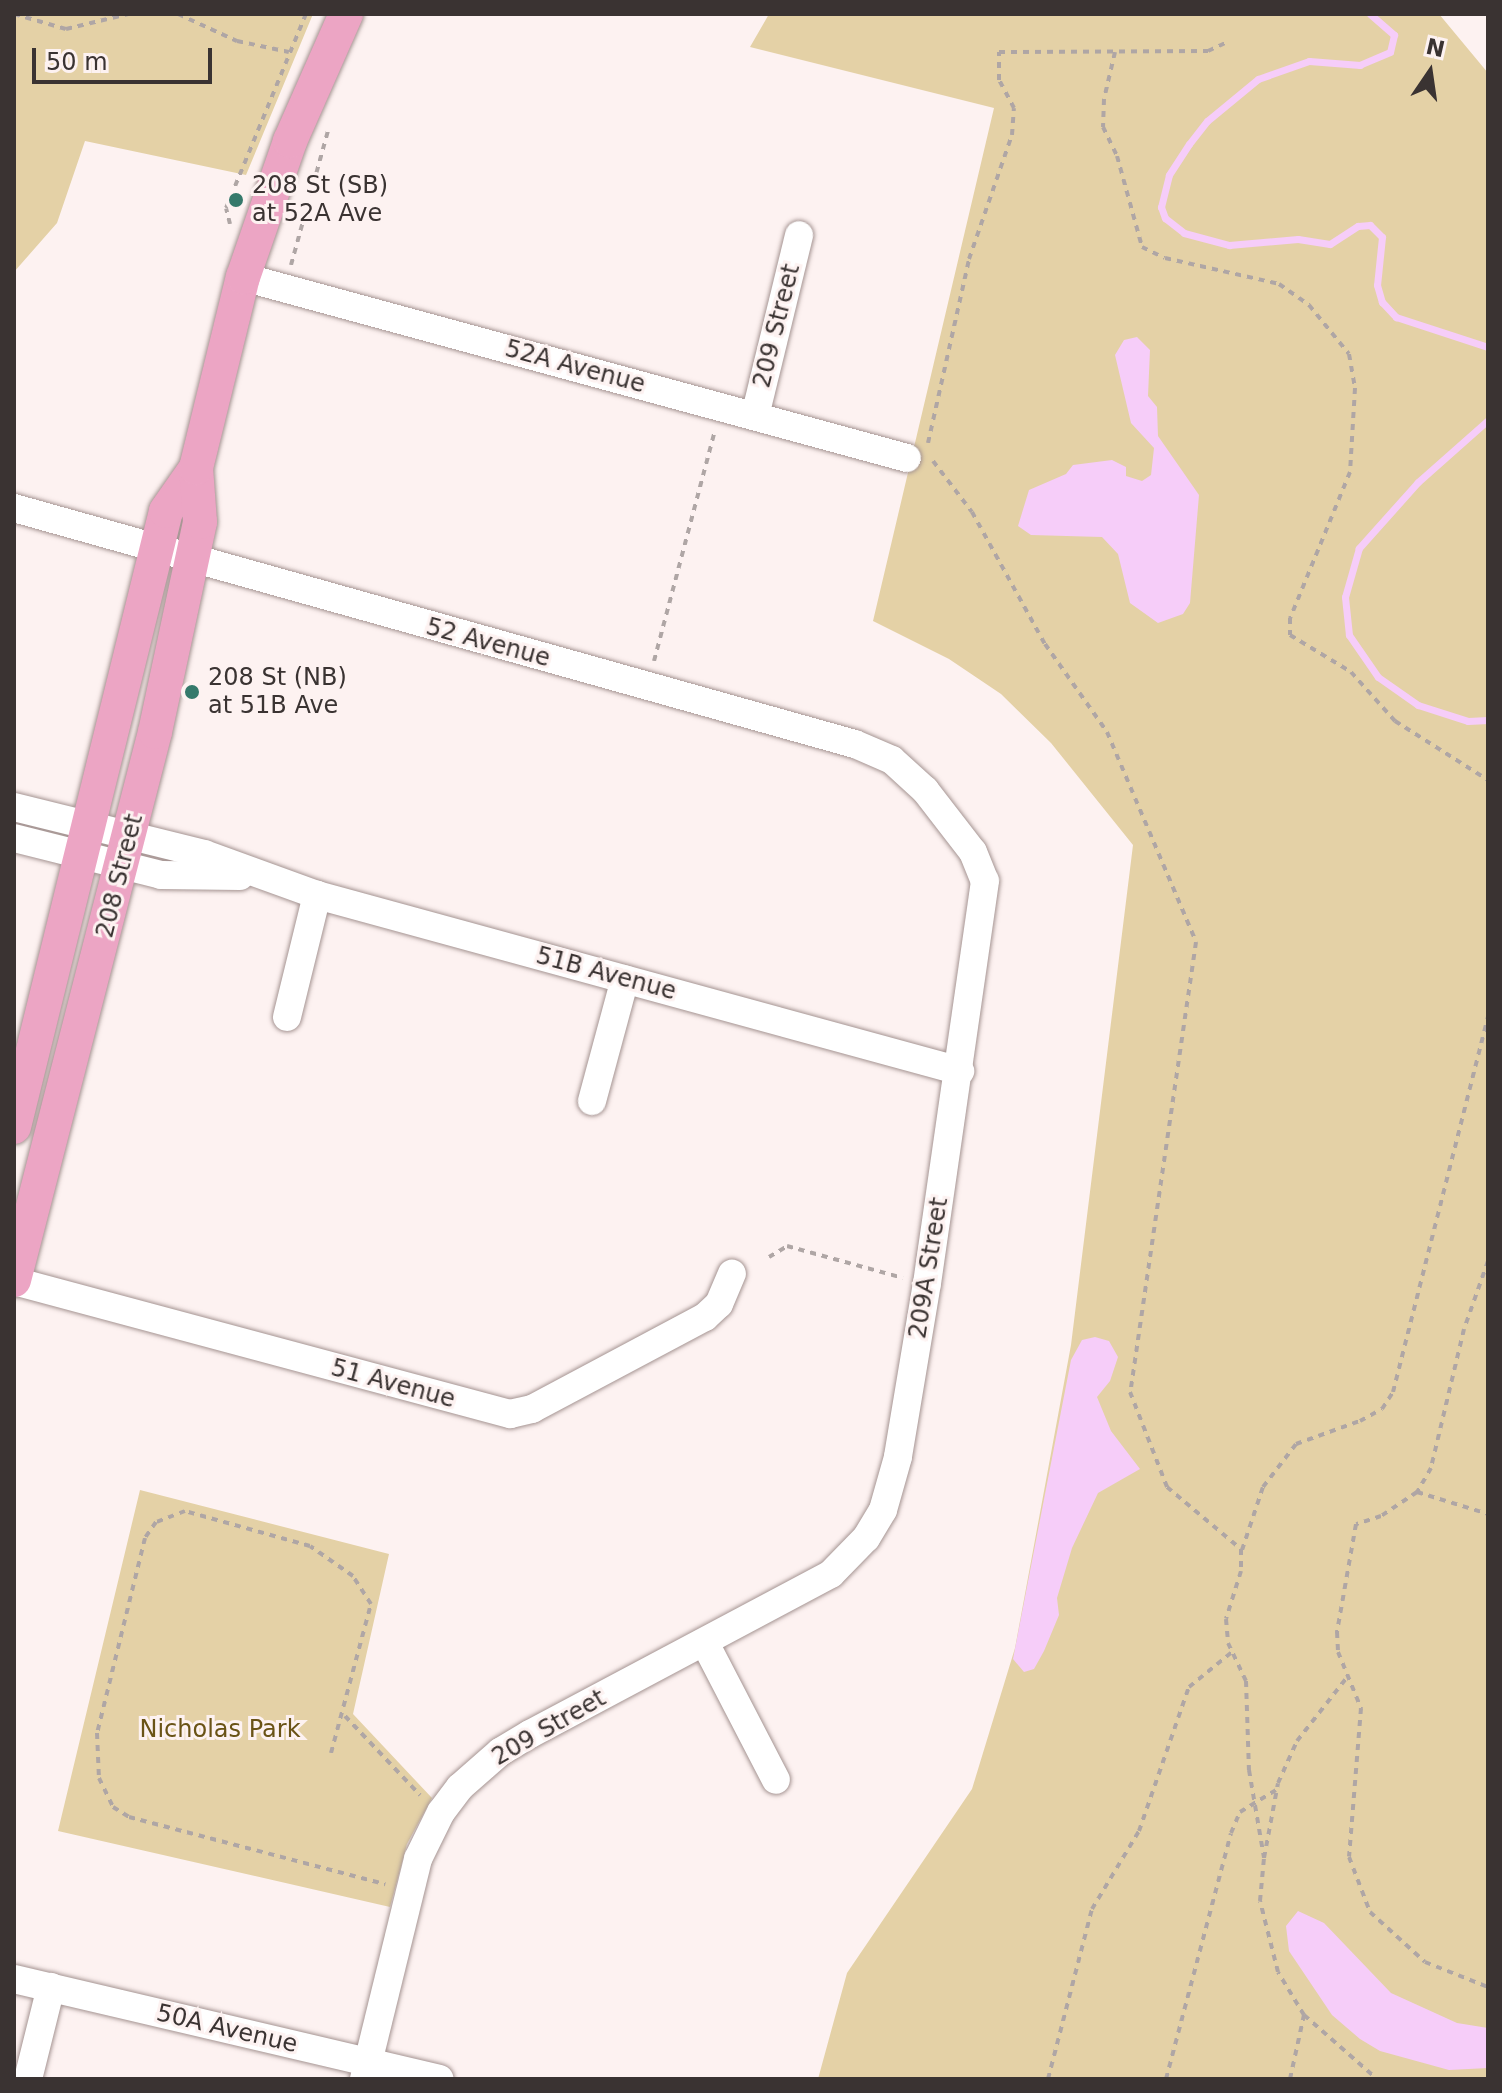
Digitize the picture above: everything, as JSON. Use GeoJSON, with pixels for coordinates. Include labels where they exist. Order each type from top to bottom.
{"type":"FeatureCollection","features":[{"type":"Feature","properties":{"kind":"main road","name":"208 Street"},"geometry":{"type":"LineString","coordinates":[[14,1280],[126,851],[200,522],[196,468],[243,277],[290,141],[346,14]]}},
{"type":"Feature","properties":{"kind":"main road","name":"208 Street"},"geometry":{"type":"LineString","coordinates":[[14,1127],[166,511],[196,468]]}},
{"type":"Feature","properties":{"kind":"street","name":"209 Street"},"geometry":{"type":"LineString","coordinates":[[755,416],[799,235]]}},
{"type":"Feature","properties":{"kind":"street","name":"52A Avenue"},"geometry":{"type":"LineString","coordinates":[[243,277],[919,458]]}},
{"type":"Feature","properties":{"kind":"street","name":"52 Avenue"},"geometry":{"type":"LineString","coordinates":[[14,508],[874,752],[909,773],[943,811]]}},
{"type":"Feature","properties":{"kind":"street","name":"51B Avenue"},"geometry":{"type":"LineString","coordinates":[[14,807],[86,841],[126,851],[161,875],[253,876],[960,1071]]}},
{"type":"Feature","properties":{"kind":"street","name":"209A Street"},"geometry":{"type":"LineString","coordinates":[[705,1643],[831,1574],[866,1538],[883,1510],[898,1457],[960,1071],[985,881],[973,852],[943,811]]}},
{"type":"Feature","properties":{"kind":"street","name":"51B Avenue"},"geometry":{"type":"LineString","coordinates":[[14,838],[86,841]]}},
{"type":"Feature","properties":{"kind":"street"},"geometry":{"type":"LineString","coordinates":[[287,1017],[317,895]]}},
{"type":"Feature","properties":{"kind":"street"},"geometry":{"type":"LineString","coordinates":[[592,1101],[625,979]]}},
{"type":"Feature","properties":{"kind":"street","name":"51 Avenue"},"geometry":{"type":"LineString","coordinates":[[14,1280],[510,1414],[532,1409],[705,1317],[719,1304],[732,1274]]}},
{"type":"Feature","properties":{"kind":"street","name":"209 Street"},"geometry":{"type":"LineString","coordinates":[[366,2071],[418,1859],[441,1812],[460,1787],[500,1752],[530,1734],[705,1643]]}},
{"type":"Feature","properties":{"kind":"street"},"geometry":{"type":"LineString","coordinates":[[705,1643],[776,1780]]}},
{"type":"Feature","properties":{"kind":"street","name":"50A Avenue"},"geometry":{"type":"LineString","coordinates":[[14,1979],[366,2071],[439,2079]]}},
{"type":"Feature","properties":{"kind":"street"},"geometry":{"type":"LineString","coordinates":[[28,2079],[51,1987]]}},
{"type":"Feature","properties":{"kind":"path"},"geometry":{"type":"LineString","coordinates":[[14,14],[66,29],[128,14]]}},
{"type":"Feature","properties":{"kind":"path"},"geometry":{"type":"LineString","coordinates":[[178,14],[237,41],[289,52]]}},
{"type":"Feature","properties":{"kind":"path"},"geometry":{"type":"LineString","coordinates":[[226,208],[306,14]]}},
{"type":"Feature","properties":{"kind":"path"},"geometry":{"type":"LineString","coordinates":[[1225,43],[1208,51],[999,52],[999,80],[1014,108],[1012,135],[983,212],[957,328],[942,364],[927,436],[919,458],[972,512],[1045,644],[1107,732],[1196,942],[1130,1392],[1167,1487],[1241,1552]]}},
{"type":"Feature","properties":{"kind":"path"},"geometry":{"type":"LineString","coordinates":[[1115,52],[1104,99],[1103,127],[1117,156],[1142,247],[1165,258],[1279,284],[1309,305],[1349,354],[1355,388],[1350,472],[1290,618],[1290,635],[1351,672],[1395,721],[1488,780]]}},
{"type":"Feature","properties":{"kind":"path"},"geometry":{"type":"LineString","coordinates":[[293,258],[331,123]]}},
{"type":"Feature","properties":{"kind":"path"},"geometry":{"type":"LineString","coordinates":[[648,687],[721,406]]}},
{"type":"Feature","properties":{"kind":"path"},"geometry":{"type":"LineString","coordinates":[[1264,1858],[1253,1800],[1246,1681],[1232,1652],[1226,1619],[1241,1571],[1241,1552],[1263,1487],[1296,1444],[1360,1421],[1382,1409],[1393,1392],[1488,1016]]}},
{"type":"Feature","properties":{"kind":"path"},"geometry":{"type":"LineString","coordinates":[[769,1257],[787,1246],[910,1280]]}},
{"type":"Feature","properties":{"kind":"path"},"geometry":{"type":"LineString","coordinates":[[1488,1261],[1464,1329],[1431,1468],[1417,1492],[1381,1516],[1356,1524],[1337,1632],[1338,1652],[1361,1708],[1349,1857],[1370,1912],[1425,1962],[1488,1987]]}},
{"type":"Feature","properties":{"kind":"path"},"geometry":{"type":"LineString","coordinates":[[1417,1492],[1488,1514]]}},
{"type":"Feature","properties":{"kind":"path"},"geometry":{"type":"LineString","coordinates":[[331,1753],[345,1716],[371,1604],[353,1576],[310,1546],[185,1511],[156,1522],[145,1538],[97,1733],[99,1778],[113,1807],[129,1817],[392,1886]]}},
{"type":"Feature","properties":{"kind":"path"},"geometry":{"type":"LineString","coordinates":[[1048,2079],[1092,1909],[1139,1831],[1189,1687],[1232,1652]]}},
{"type":"Feature","properties":{"kind":"path"},"geometry":{"type":"LineString","coordinates":[[1348,1676],[1297,1741],[1276,1790],[1260,1901],[1278,1972],[1304,2015],[1377,2079]]}},
{"type":"Feature","properties":{"kind":"path"},"geometry":{"type":"LineString","coordinates":[[345,1716],[427,1801]]}},
{"type":"Feature","properties":{"kind":"path"},"geometry":{"type":"LineString","coordinates":[[1166,2079],[1231,1833],[1240,1812],[1253,1800],[1276,1790]]}},
{"type":"Feature","properties":{"kind":"path"},"geometry":{"type":"LineString","coordinates":[[1290,2079],[1304,2015]]}},
{"type":"Feature","properties":{"kind":"green space"},"geometry":{"type":"Polygon","coordinates":[[[14,14],[313,14],[246,175],[85,141],[57,223],[14,272],[14,14]]]}},
{"type":"Feature","properties":{"kind":"green space"},"geometry":{"type":"Polygon","coordinates":[[[769,14],[1439,14],[1488,73],[1488,2079],[818,2079],[847,1973],[972,1789],[1015,1648],[1071,1345],[1133,845],[1051,743],[1001,694],[949,659],[873,621],[994,108],[750,47],[769,14]]]}},
{"type":"Feature","properties":{"kind":"green space","name":"Nicholas Park"},"geometry":{"type":"Polygon","coordinates":[[[140,1490],[389,1554],[353,1714],[432,1798],[407,1844],[390,1907],[58,1831],[140,1490]]]}},
{"type":"Feature","properties":{"kind":"shaded area"},"geometry":{"type":"Polygon","coordinates":[[[1137,337],[1150,350],[1148,396],[1157,407],[1158,436],[1199,495],[1190,603],[1183,614],[1158,623],[1130,603],[1118,554],[1102,537],[1031,535],[1018,526],[1029,490],[1066,474],[1073,465],[1112,460],[1126,467],[1126,476],[1142,481],[1151,475],[1154,448],[1131,423],[1115,355],[1124,340],[1137,337]]]}},
{"type":"Feature","properties":{"kind":"shaded area"},"geometry":{"type":"Polygon","coordinates":[[[1095,1337],[1109,1341],[1118,1357],[1110,1381],[1097,1397],[1111,1431],[1140,1469],[1098,1493],[1072,1548],[1057,1598],[1059,1615],[1034,1669],[1024,1672],[1013,1659],[1071,1360],[1082,1340],[1095,1337]]]}},
{"type":"Feature","properties":{"kind":"shaded area"},"geometry":{"type":"Polygon","coordinates":[[[1298,1911],[1324,1923],[1391,1993],[1457,2023],[1488,2028],[1488,2068],[1449,2070],[1380,2051],[1360,2039],[1332,2015],[1289,1951],[1286,1926],[1298,1911]]]}},
{"type":"Feature","properties":{"kind":"waterway"},"geometry":{"type":"LineString","coordinates":[[1370,14],[1394,35],[1390,52],[1360,65],[1309,61],[1258,79],[1207,121],[1189,144],[1169,175],[1161,207],[1165,218],[1184,233],[1229,245],[1298,239],[1330,244],[1358,226],[1370,225],[1382,237],[1377,285],[1382,302],[1396,317],[1488,347]]}},
{"type":"Feature","properties":{"kind":"waterway"},"geometry":{"type":"LineString","coordinates":[[1488,420],[1418,482],[1359,548],[1345,597],[1349,635],[1378,677],[1418,705],[1468,721],[1488,720]]}},
{"type":"Feature","properties":{"kind":"place","name":"208 St (SB) at 52A Ave"},"geometry":{"type":"Point","coordinates":[236,200]}},
{"type":"Feature","properties":{"kind":"place","name":"208 St (NB) at 51B Ave"},"geometry":{"type":"Point","coordinates":[192,692]}}]}
